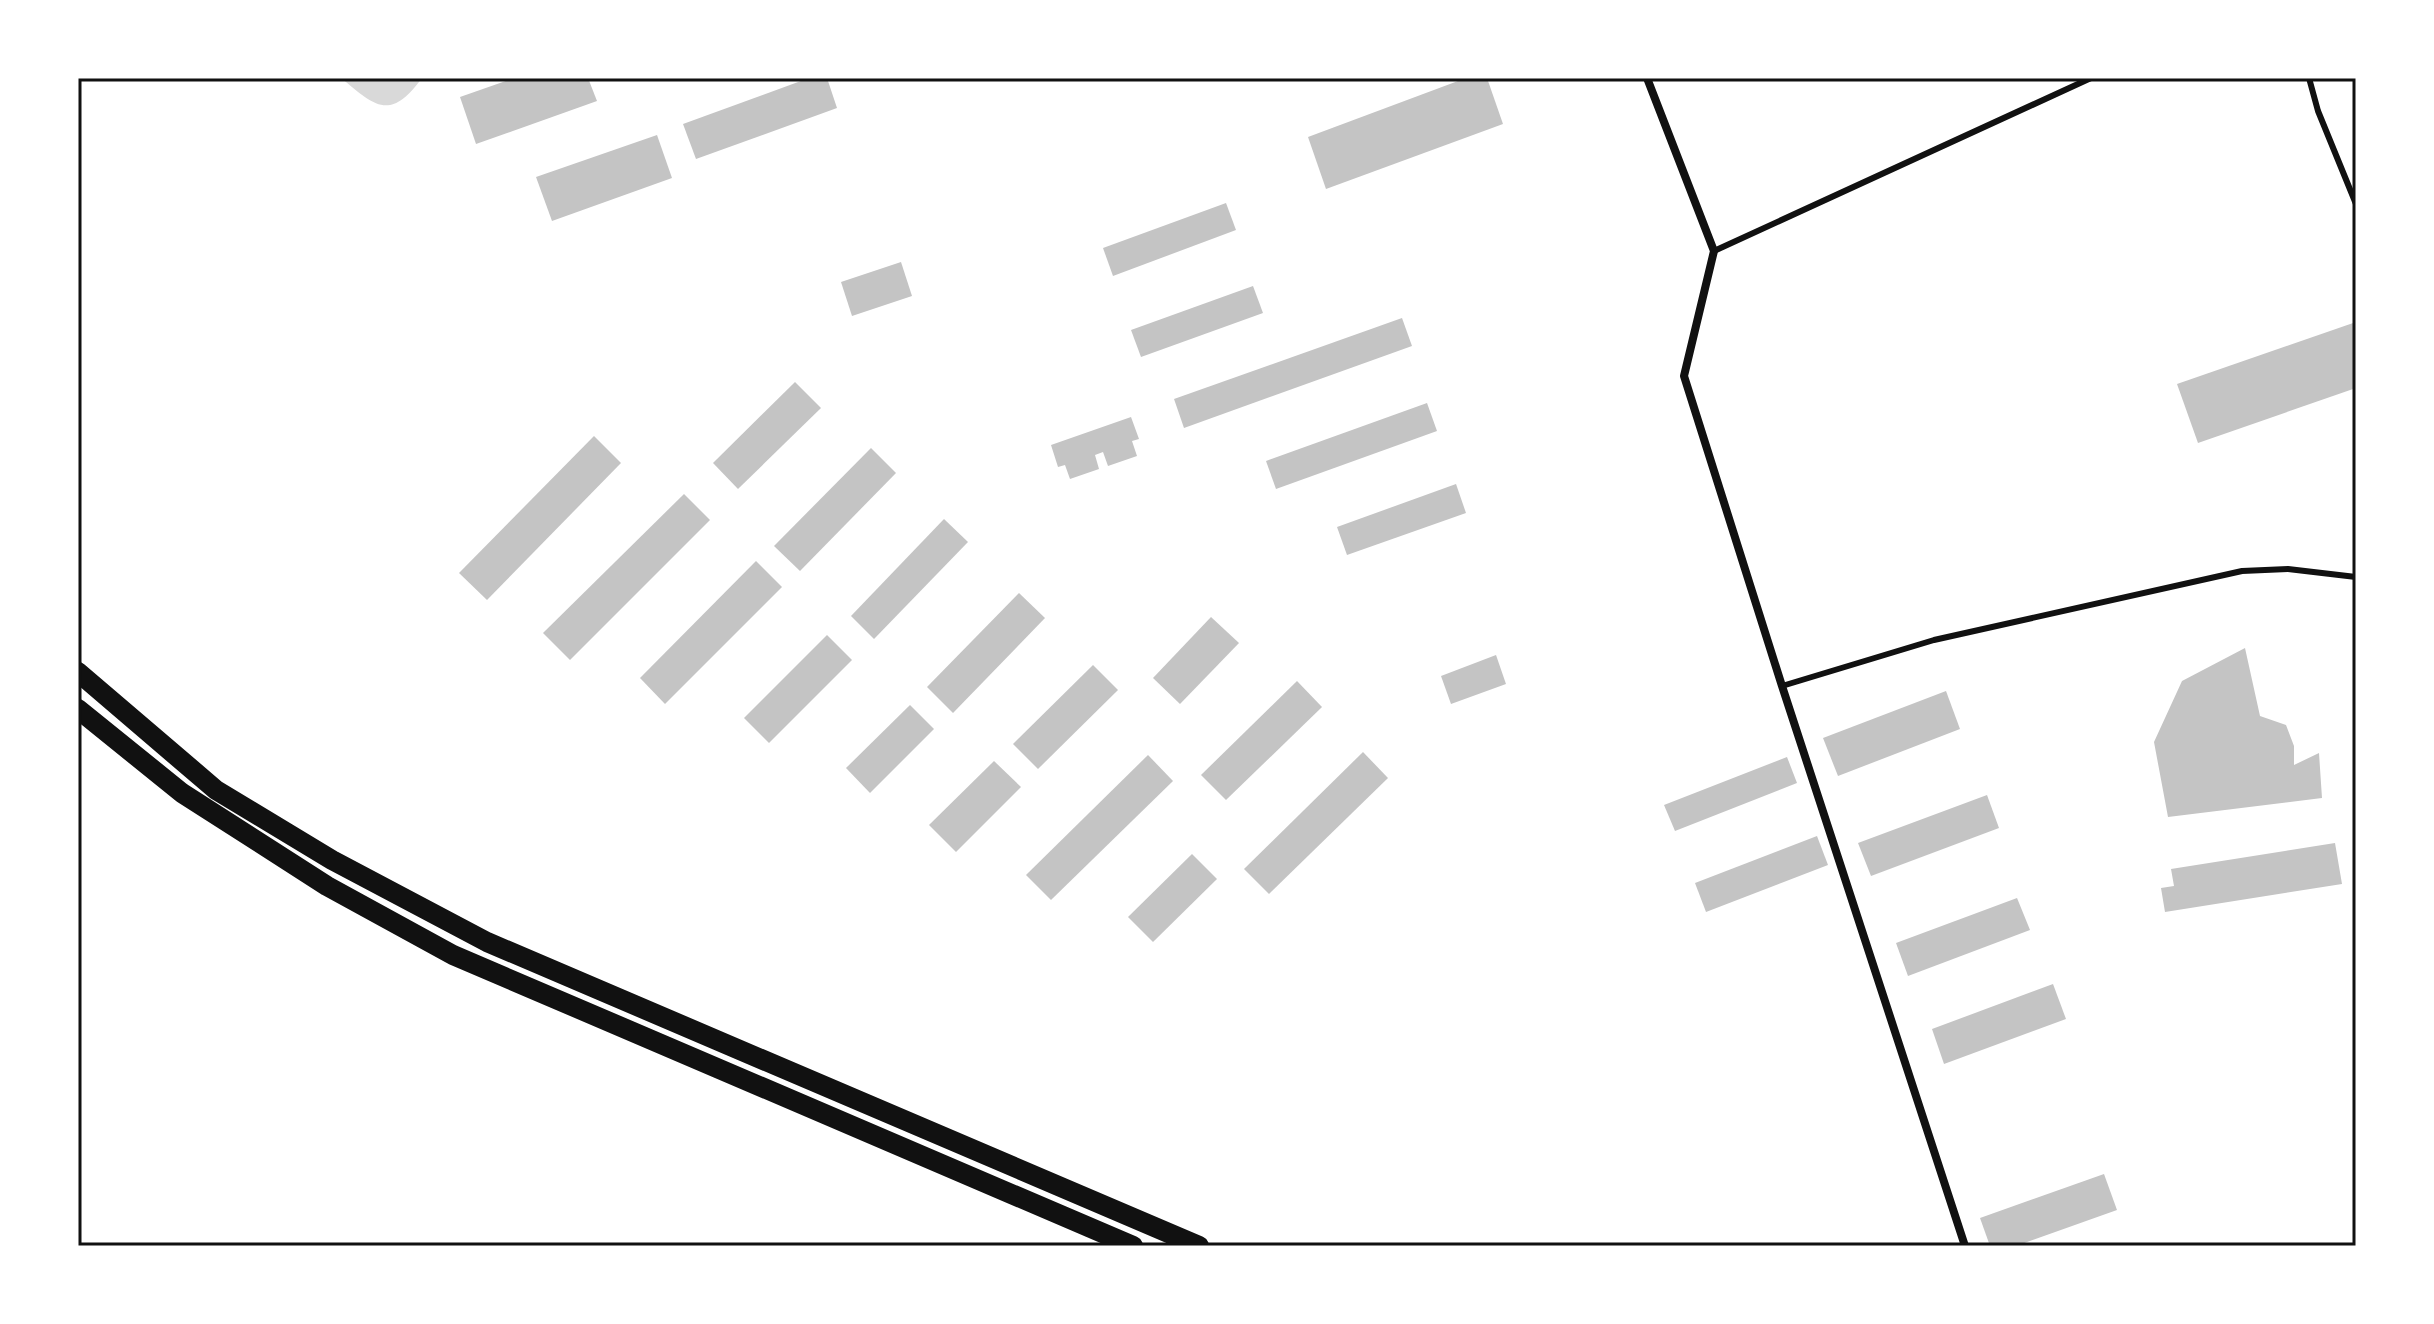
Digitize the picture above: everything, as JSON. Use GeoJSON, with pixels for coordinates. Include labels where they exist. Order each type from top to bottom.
{"type":"FeatureCollection","features":[{"type":"Feature","properties":{"kind":"main road"},"geometry":{"type":"LineString","coordinates":[[78,672],[216,790],[332,860],[487,942],[1199,1246]]}},
{"type":"Feature","properties":{"kind":"main road"},"geometry":{"type":"LineString","coordinates":[[78,709],[182,793],[327,886],[453,955],[1133,1246]]}},
{"type":"Feature","properties":{"kind":"street"},"geometry":{"type":"LineString","coordinates":[[1647,78],[1714,251],[1684,376],[1965,1246]]}},
{"type":"Feature","properties":{"kind":"lane"},"geometry":{"type":"LineString","coordinates":[[1714,251],[2091,78]]}},
{"type":"Feature","properties":{"kind":"lane"},"geometry":{"type":"LineString","coordinates":[[2309,78],[2318,111],[2356,204]]}},
{"type":"Feature","properties":{"kind":"lane"},"geometry":{"type":"LineString","coordinates":[[1782,686],[1934,640],[2242,571],[2288,569],[2356,577]]}},
{"type":"Feature","properties":{"kind":"shaded area"},"geometry":{"type":"Polygon","coordinates":[[[341,78],[422,78],[401,100],[382,105],[373,102],[341,78]]]}},
{"type":"Feature","properties":{"kind":"building"},"geometry":{"type":"Polygon","coordinates":[[[514,78],[588,78],[597,101],[476,144],[460,97],[514,78]]]}},
{"type":"Feature","properties":{"kind":"building"},"geometry":{"type":"Polygon","coordinates":[[[809,78],[827,78],[837,108],[696,159],[683,124],[809,78]]]}},
{"type":"Feature","properties":{"kind":"building"},"geometry":{"type":"Polygon","coordinates":[[[1466,78],[1487,78],[1503,124],[1326,189],[1308,137],[1466,78]]]}},
{"type":"Feature","properties":{"kind":"building"},"geometry":{"type":"Polygon","coordinates":[[[657,135],[672,178],[552,221],[536,177],[657,135]]]}},
{"type":"Feature","properties":{"kind":"building"},"geometry":{"type":"Polygon","coordinates":[[[1226,203],[1236,230],[1113,276],[1103,248],[1226,203]]]}},
{"type":"Feature","properties":{"kind":"building"},"geometry":{"type":"Polygon","coordinates":[[[901,262],[912,296],[852,316],[841,282],[901,262]]]}},
{"type":"Feature","properties":{"kind":"building"},"geometry":{"type":"Polygon","coordinates":[[[1253,286],[1263,313],[1141,357],[1131,330],[1253,286]]]}},
{"type":"Feature","properties":{"kind":"building"},"geometry":{"type":"Polygon","coordinates":[[[1402,318],[1412,346],[1184,428],[1174,399],[1402,318]]]}},
{"type":"Feature","properties":{"kind":"building"},"geometry":{"type":"Polygon","coordinates":[[[2356,322],[2356,388],[2198,443],[2177,384],[2356,322]]]}},
{"type":"Feature","properties":{"kind":"building"},"geometry":{"type":"Polygon","coordinates":[[[795,382],[821,408],[738,489],[713,463],[795,382]]]}},
{"type":"Feature","properties":{"kind":"building"},"geometry":{"type":"Polygon","coordinates":[[[1427,403],[1437,431],[1276,489],[1266,461],[1427,403]]]}},
{"type":"Feature","properties":{"kind":"building"},"geometry":{"type":"Polygon","coordinates":[[[1131,417],[1139,439],[1132,441],[1137,456],[1108,466],[1103,452],[1095,455],[1099,469],[1070,479],[1065,465],[1058,467],[1051,445],[1131,417]]]}},
{"type":"Feature","properties":{"kind":"building"},"geometry":{"type":"Polygon","coordinates":[[[594,436],[621,463],[487,600],[459,573],[594,436]]]}},
{"type":"Feature","properties":{"kind":"building"},"geometry":{"type":"Polygon","coordinates":[[[871,448],[896,473],[800,571],[774,546],[871,448]]]}},
{"type":"Feature","properties":{"kind":"building"},"geometry":{"type":"Polygon","coordinates":[[[1456,484],[1466,513],[1347,555],[1337,527],[1456,484]]]}},
{"type":"Feature","properties":{"kind":"building"},"geometry":{"type":"Polygon","coordinates":[[[684,494],[710,520],[570,660],[543,633],[684,494]]]}},
{"type":"Feature","properties":{"kind":"building"},"geometry":{"type":"Polygon","coordinates":[[[944,519],[968,542],[874,639],[851,616],[944,519]]]}},
{"type":"Feature","properties":{"kind":"building"},"geometry":{"type":"Polygon","coordinates":[[[756,561],[782,587],[665,704],[640,678],[756,561]]]}},
{"type":"Feature","properties":{"kind":"building"},"geometry":{"type":"Polygon","coordinates":[[[1019,593],[1045,618],[953,713],[927,687],[1019,593]]]}},
{"type":"Feature","properties":{"kind":"building"},"geometry":{"type":"Polygon","coordinates":[[[1211,617],[1239,643],[1180,704],[1153,678],[1211,617]]]}},
{"type":"Feature","properties":{"kind":"building"},"geometry":{"type":"Polygon","coordinates":[[[827,635],[852,660],[769,743],[744,718],[827,635]]]}},
{"type":"Feature","properties":{"kind":"building"},"geometry":{"type":"Polygon","coordinates":[[[2245,648],[2260,716],[2286,725],[2294,746],[2294,765],[2319,753],[2322,798],[2168,817],[2154,742],[2182,681],[2245,648]]]}},
{"type":"Feature","properties":{"kind":"building"},"geometry":{"type":"Polygon","coordinates":[[[1496,655],[1506,684],[1451,704],[1441,676],[1496,655]]]}},
{"type":"Feature","properties":{"kind":"building"},"geometry":{"type":"Polygon","coordinates":[[[1093,665],[1118,690],[1038,769],[1013,744],[1093,665]]]}},
{"type":"Feature","properties":{"kind":"building"},"geometry":{"type":"Polygon","coordinates":[[[1297,681],[1322,707],[1226,800],[1201,775],[1297,681]]]}},
{"type":"Feature","properties":{"kind":"building"},"geometry":{"type":"Polygon","coordinates":[[[1946,691],[1960,729],[1838,776],[1823,738],[1946,691]]]}},
{"type":"Feature","properties":{"kind":"building"},"geometry":{"type":"Polygon","coordinates":[[[910,705],[934,729],[870,793],[846,768],[910,705]]]}},
{"type":"Feature","properties":{"kind":"building"},"geometry":{"type":"Polygon","coordinates":[[[1363,752],[1388,778],[1269,894],[1244,869],[1363,752]]]}},
{"type":"Feature","properties":{"kind":"building"},"geometry":{"type":"Polygon","coordinates":[[[1148,755],[1173,781],[1051,900],[1026,875],[1148,755]]]}},
{"type":"Feature","properties":{"kind":"building"},"geometry":{"type":"Polygon","coordinates":[[[1787,757],[1797,783],[1675,831],[1664,805],[1787,757]]]}},
{"type":"Feature","properties":{"kind":"building"},"geometry":{"type":"Polygon","coordinates":[[[994,761],[1021,787],[956,852],[929,825],[994,761]]]}},
{"type":"Feature","properties":{"kind":"building"},"geometry":{"type":"Polygon","coordinates":[[[1987,795],[1999,828],[1871,876],[1858,843],[1987,795]]]}},
{"type":"Feature","properties":{"kind":"building"},"geometry":{"type":"Polygon","coordinates":[[[1817,836],[1828,865],[1706,912],[1695,883],[1817,836]]]}},
{"type":"Feature","properties":{"kind":"building"},"geometry":{"type":"Polygon","coordinates":[[[2335,843],[2342,884],[2165,912],[2161,888],[2174,886],[2171,869],[2335,843]]]}},
{"type":"Feature","properties":{"kind":"building"},"geometry":{"type":"Polygon","coordinates":[[[1192,854],[1217,879],[1153,942],[1128,917],[1192,854]]]}},
{"type":"Feature","properties":{"kind":"building"},"geometry":{"type":"Polygon","coordinates":[[[2017,898],[2030,930],[1908,976],[1896,943],[2017,898]]]}},
{"type":"Feature","properties":{"kind":"building"},"geometry":{"type":"Polygon","coordinates":[[[2053,984],[2066,1019],[1944,1064],[1932,1029],[2053,984]]]}},
{"type":"Feature","properties":{"kind":"building"},"geometry":{"type":"Polygon","coordinates":[[[2104,1174],[2117,1210],[2016,1246],[1990,1246],[1980,1218],[2104,1174]]]}}]}
